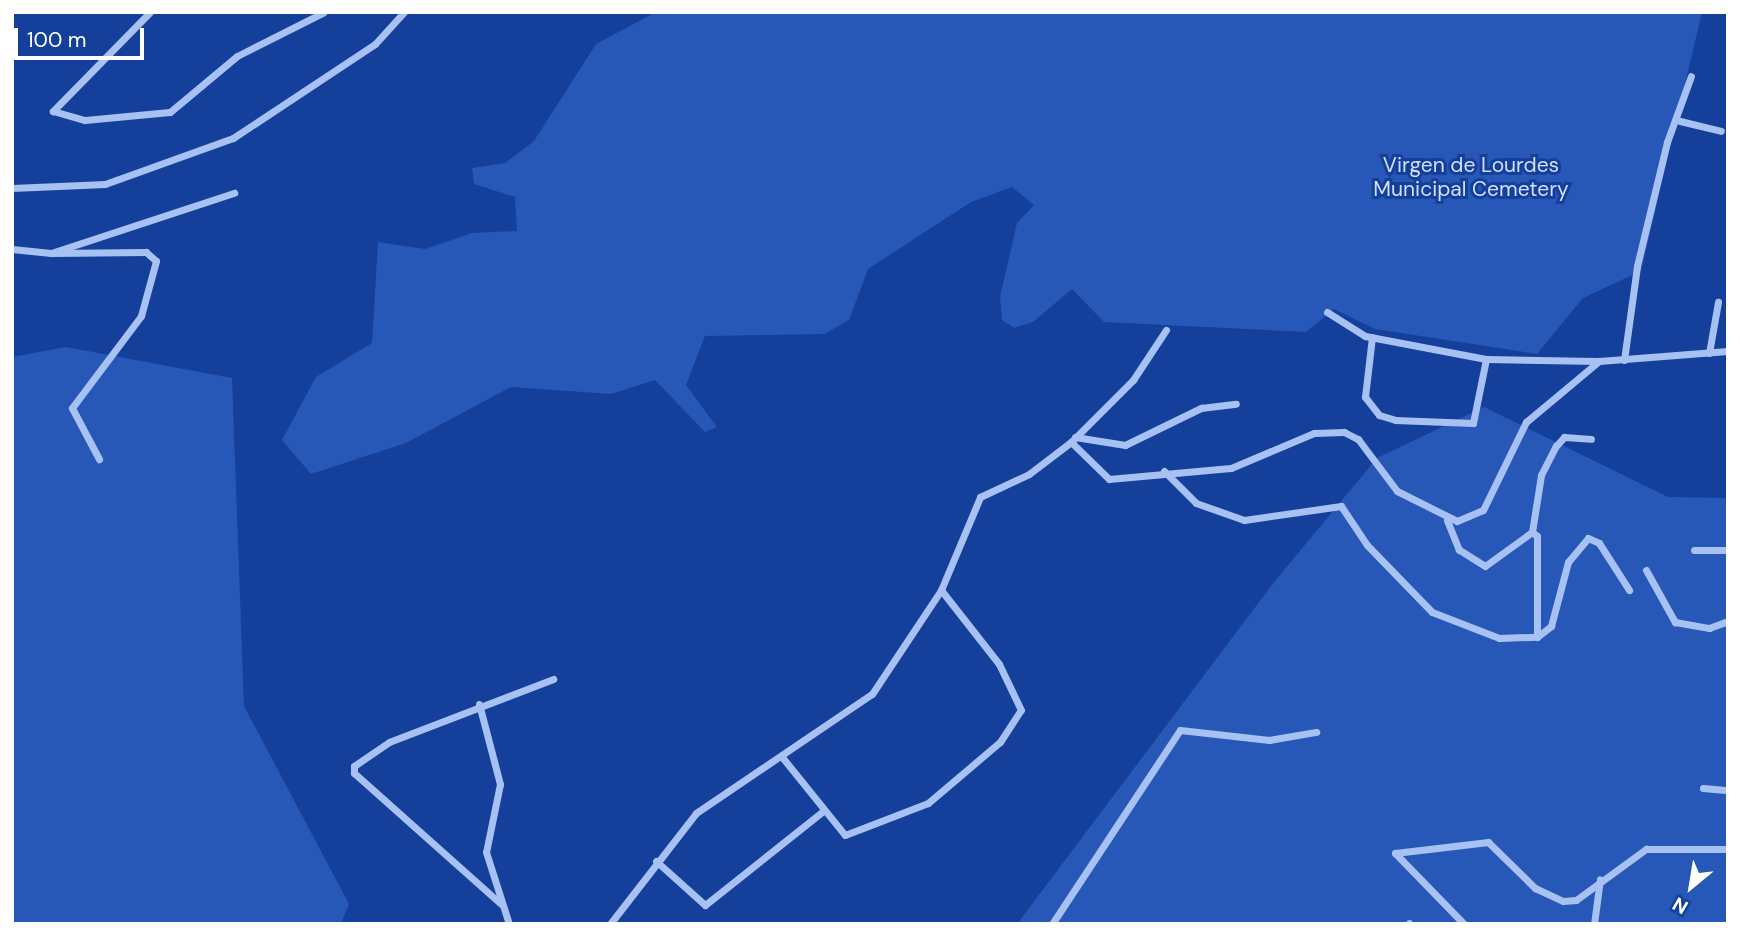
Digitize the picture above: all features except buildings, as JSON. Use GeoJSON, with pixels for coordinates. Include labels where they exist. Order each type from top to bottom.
{"type":"FeatureCollection","features":[{"type":"Feature","properties":{"kind":"street"},"geometry":{"type":"LineString","coordinates":[[150,12],[53,111],[85,120],[170,112],[237,57],[324,12]]}},
{"type":"Feature","properties":{"kind":"street"},"geometry":{"type":"LineString","coordinates":[[12,188],[105,184],[233,138],[375,44],[404,12]]}},
{"type":"Feature","properties":{"kind":"street"},"geometry":{"type":"LineString","coordinates":[[1624,360],[1637,266],[1667,142],[1680,121],[1692,75]]}},
{"type":"Feature","properties":{"kind":"street"},"geometry":{"type":"LineString","coordinates":[[1680,121],[1721,131]]}},
{"type":"Feature","properties":{"kind":"street"},"geometry":{"type":"LineString","coordinates":[[51,253],[234,193]]}},
{"type":"Feature","properties":{"kind":"street"},"geometry":{"type":"LineString","coordinates":[[12,249],[51,253],[146,252],[156,261],[141,316],[72,408],[99,459]]}},
{"type":"Feature","properties":{"kind":"street"},"geometry":{"type":"LineString","coordinates":[[1709,353],[1718,302]]}},
{"type":"Feature","properties":{"kind":"street"},"geometry":{"type":"LineString","coordinates":[[1327,312],[1372,337],[1486,359],[1599,361],[1728,351]]}},
{"type":"Feature","properties":{"kind":"street"},"geometry":{"type":"LineString","coordinates":[[610,924],[656,861],[696,813],[872,694],[941,590],[981,497],[1029,474],[1073,440],[1133,380],[1166,330]]}},
{"type":"Feature","properties":{"kind":"street"},"geometry":{"type":"LineString","coordinates":[[1372,337],[1365,397],[1379,415],[1395,420],[1473,423],[1486,359]]}},
{"type":"Feature","properties":{"kind":"street"},"geometry":{"type":"LineString","coordinates":[[1447,520],[1483,510],[1526,422],[1599,361]]}},
{"type":"Feature","properties":{"kind":"street"},"geometry":{"type":"LineString","coordinates":[[1073,440],[1125,445],[1202,408],[1236,404]]}},
{"type":"Feature","properties":{"kind":"street"},"geometry":{"type":"LineString","coordinates":[[1073,440],[1109,480],[1164,471],[1231,468],[1314,433],[1345,432],[1358,439],[1397,491],[1447,520],[1459,550],[1485,566],[1532,532]]}},
{"type":"Feature","properties":{"kind":"street"},"geometry":{"type":"LineString","coordinates":[[1537,637],[1541,555],[1532,532],[1541,475],[1556,446],[1564,437],[1591,439]]}},
{"type":"Feature","properties":{"kind":"street"},"geometry":{"type":"LineString","coordinates":[[1164,471],[1196,503],[1244,520],[1341,506],[1367,545],[1432,612],[1499,638],[1537,637],[1552,626],[1568,562],[1588,538],[1599,543],[1629,590]]}},
{"type":"Feature","properties":{"kind":"street"},"geometry":{"type":"LineString","coordinates":[[1694,550],[1728,550]]}},
{"type":"Feature","properties":{"kind":"street"},"geometry":{"type":"LineString","coordinates":[[1646,570],[1675,621],[1709,628],[1728,621]]}},
{"type":"Feature","properties":{"kind":"street"},"geometry":{"type":"LineString","coordinates":[[782,757],[822,812],[845,835],[916,810],[972,772],[1018,721],[1021,710],[999,664],[941,590]]}},
{"type":"Feature","properties":{"kind":"street"},"geometry":{"type":"LineString","coordinates":[[501,904],[354,773],[358,758],[479,704],[553,679]]}},
{"type":"Feature","properties":{"kind":"street"},"geometry":{"type":"LineString","coordinates":[[479,704],[500,784],[486,852],[509,924]]}},
{"type":"Feature","properties":{"kind":"street"},"geometry":{"type":"LineString","coordinates":[[1052,924],[1181,730],[1269,740],[1316,732]]}},
{"type":"Feature","properties":{"kind":"street"},"geometry":{"type":"LineString","coordinates":[[1703,788],[1728,790]]}},
{"type":"Feature","properties":{"kind":"street"},"geometry":{"type":"LineString","coordinates":[[656,861],[705,905],[822,812]]}},
{"type":"Feature","properties":{"kind":"street"},"geometry":{"type":"LineString","coordinates":[[1464,924],[1395,853],[1488,842],[1535,888],[1563,901],[1576,900],[1600,878],[1646,849],[1728,849]]}},
{"type":"Feature","properties":{"kind":"street"},"geometry":{"type":"LineString","coordinates":[[1594,924],[1600,878]]}},
{"type":"Feature","properties":{"kind":"green space","name":"Virgen de Lourdes Municipal Cemetery"},"geometry":{"type":"Polygon","coordinates":[[[656,12],[1702,12],[1641,271],[1583,298],[1537,354],[1375,329],[1334,309],[1306,332],[1104,322],[1072,289],[1033,322],[1014,328],[1002,320],[1000,297],[1017,223],[1034,205],[1012,187],[971,202],[868,269],[849,320],[824,334],[705,336],[686,385],[717,427],[705,432],[655,380],[611,394],[511,387],[406,443],[311,474],[282,440],[316,377],[372,343],[378,242],[425,249],[472,233],[517,231],[515,197],[474,184],[472,168],[505,163],[534,141],[596,44],[656,12]]]}},
{"type":"Feature","properties":{"kind":"green space"},"geometry":{"type":"Polygon","coordinates":[[[66,347],[232,378],[244,706],[349,904],[341,924],[12,924],[12,357],[66,347]]]}},
{"type":"Feature","properties":{"kind":"green space"},"geometry":{"type":"Polygon","coordinates":[[[1484,407],[1668,497],[1728,498],[1728,924],[1017,924],[1274,582],[1377,458],[1484,407]]]}}]}
